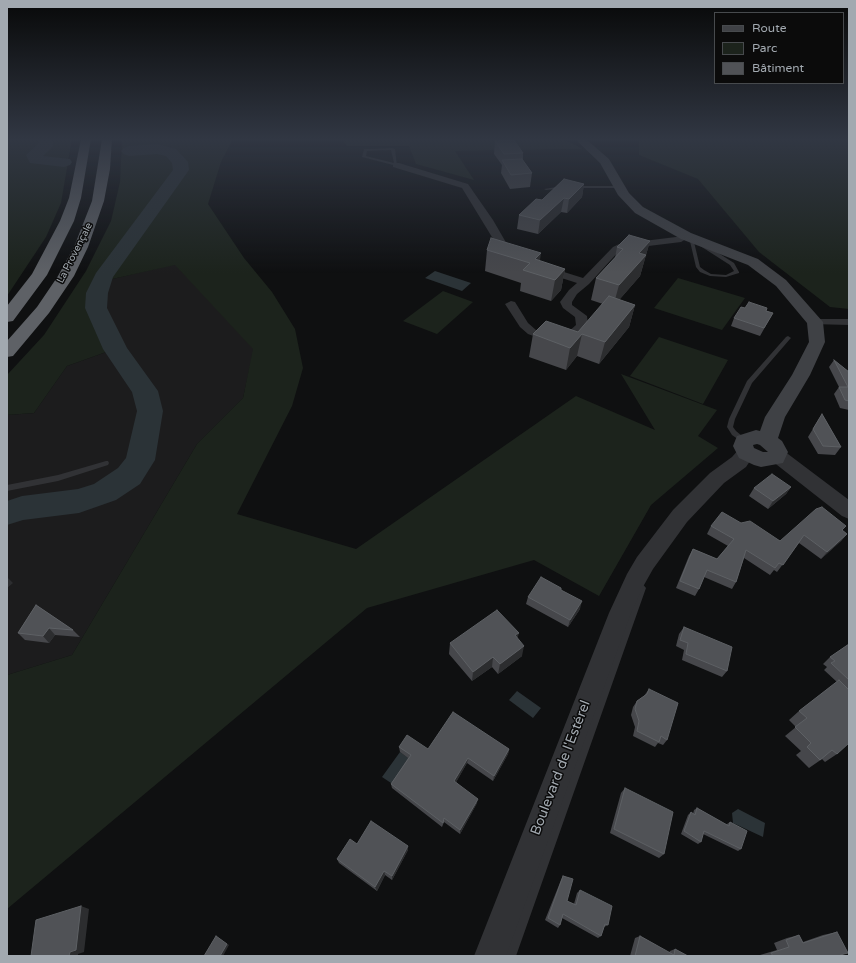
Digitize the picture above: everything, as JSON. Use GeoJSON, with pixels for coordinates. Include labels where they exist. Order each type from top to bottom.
{"type":"FeatureCollection","features":[{"type":"Feature","properties":{"kind":"highway","name":"La Provençale"},"geometry":{"type":"LineString","coordinates":[[7,317],[39,275],[59,239],[76,198],[78,184]]}},
{"type":"Feature","properties":{"kind":"highway","name":"La Provençale"},"geometry":{"type":"LineString","coordinates":[[7,352],[43,310],[66,276],[81,247],[98,201],[101,184]]}},
{"type":"Feature","properties":{"kind":"main road"},"geometry":{"type":"LineString","coordinates":[[617,184],[624,195],[639,210],[688,237],[753,262],[781,283],[816,322],[816,342],[801,375],[775,417],[772,448],[751,437],[745,447]]}},
{"type":"Feature","properties":{"kind":"street"},"geometry":{"type":"LineString","coordinates":[[458,184],[465,186],[488,220],[509,258],[516,260]]}},
{"type":"Feature","properties":{"kind":"street"},"geometry":{"type":"LineString","coordinates":[[511,304],[524,325],[532,332],[558,341],[571,336],[582,326],[581,316],[567,306],[566,302],[573,292],[585,282],[616,249],[622,246],[678,240],[688,237]]}},
{"type":"Feature","properties":{"kind":"street"},"geometry":{"type":"LineString","coordinates":[[538,267],[585,282]]}},
{"type":"Feature","properties":{"kind":"street"},"geometry":{"type":"LineString","coordinates":[[816,322],[849,322]]}},
{"type":"Feature","properties":{"kind":"street","name":"Boulevard de l'Estérel"},"geometry":{"type":"LineString","coordinates":[[490,956],[620,613],[635,581],[645,563],[680,516],[717,478],[738,462],[745,447]]}},
{"type":"Feature","properties":{"kind":"street"},"geometry":{"type":"LineString","coordinates":[[772,448],[849,511]]}},
{"type":"Feature","properties":{"kind":"lane"},"geometry":{"type":"LineString","coordinates":[[546,189],[572,186],[619,187]]}},
{"type":"Feature","properties":{"kind":"lane"},"geometry":{"type":"LineString","coordinates":[[688,237],[732,264],[737,272],[726,276],[710,275],[702,271],[698,267],[688,237]]}},
{"type":"Feature","properties":{"kind":"lane"},"geometry":{"type":"LineString","coordinates":[[745,447],[730,427],[732,419],[749,382],[788,338]]}},
{"type":"Feature","properties":{"kind":"lane"},"geometry":{"type":"LineString","coordinates":[[7,488],[58,478],[106,463]]}},
{"type":"Feature","properties":{"kind":"lane","name":"Boulevard de l'Estérel"},"geometry":{"type":"LineString","coordinates":[[510,956],[642,588],[635,581]]}},
{"type":"Feature","properties":{"kind":"shaded area"},"geometry":{"type":"Polygon","coordinates":[[[175,264],[254,349],[243,398],[197,444],[72,655],[7,675],[7,415],[34,413],[67,366],[109,351],[98,298],[108,280],[175,264]]]}},
{"type":"Feature","properties":{"kind":"shaded area"},"geometry":{"type":"Polygon","coordinates":[[[435,271],[471,283],[462,291],[425,278],[435,271]]]}},
{"type":"Feature","properties":{"kind":"shaded area"},"geometry":{"type":"Polygon","coordinates":[[[517,691],[541,708],[533,718],[509,700],[517,691]]]}},
{"type":"Feature","properties":{"kind":"shaded area"},"geometry":{"type":"Polygon","coordinates":[[[400,752],[411,760],[394,785],[382,777],[400,752]]]}},
{"type":"Feature","properties":{"kind":"shaded area"},"geometry":{"type":"Polygon","coordinates":[[[738,809],[765,823],[763,837],[733,823],[732,813],[738,809]]]}},
{"type":"Feature","properties":{"kind":"green space"},"geometry":{"type":"Polygon","coordinates":[[[7,184],[64,184],[61,203],[46,237],[7,296],[7,184]]]}},
{"type":"Feature","properties":{"kind":"green space"},"geometry":{"type":"Polygon","coordinates":[[[120,184],[214,184],[208,204],[244,258],[272,292],[295,329],[303,368],[292,406],[237,514],[356,549],[576,396],[655,430],[621,374],[717,410],[698,436],[718,448],[651,505],[599,596],[534,560],[367,608],[7,909],[7,675],[72,655],[197,444],[243,398],[253,349],[175,265],[108,280],[98,298],[109,351],[67,366],[34,413],[7,415],[7,375],[44,335],[86,271],[111,221],[120,184]]]}},
{"type":"Feature","properties":{"kind":"green space"},"geometry":{"type":"Polygon","coordinates":[[[702,184],[849,184],[849,309],[830,307],[759,252],[702,184]]]}},
{"type":"Feature","properties":{"kind":"green space"},"geometry":{"type":"Polygon","coordinates":[[[678,278],[745,298],[722,330],[654,308],[678,278]]]}},
{"type":"Feature","properties":{"kind":"green space"},"geometry":{"type":"Polygon","coordinates":[[[443,291],[473,302],[437,334],[403,321],[443,291]]]}},
{"type":"Feature","properties":{"kind":"green space"},"geometry":{"type":"Polygon","coordinates":[[[659,337],[728,360],[703,404],[630,376],[659,337]]]}},
{"type":"Feature","properties":{"kind":"building"},"geometry":{"type":"Polygon","coordinates":[[[559,184],[584,184],[569,199],[564,198],[540,220],[519,215],[536,199],[542,200],[559,184]]]}},
{"type":"Feature","properties":{"kind":"building"},"geometry":{"type":"Polygon","coordinates":[[[629,235],[650,241],[639,253],[646,255],[619,285],[596,278],[623,249],[617,247],[629,235]]]}},
{"type":"Feature","properties":{"kind":"building"},"geometry":{"type":"Polygon","coordinates":[[[491,238],[541,253],[535,259],[565,269],[555,280],[523,270],[530,263],[487,250],[491,238]]]}},
{"type":"Feature","properties":{"kind":"building"},"geometry":{"type":"Polygon","coordinates":[[[609,296],[635,305],[605,342],[582,334],[570,348],[533,334],[546,321],[578,332],[609,296]]]}},
{"type":"Feature","properties":{"kind":"building"},"geometry":{"type":"Polygon","coordinates":[[[749,302],[767,308],[766,311],[773,313],[764,328],[734,318],[741,307],[745,308],[749,302]]]}},
{"type":"Feature","properties":{"kind":"building"},"geometry":{"type":"Polygon","coordinates":[[[834,360],[849,372],[849,401],[845,400],[839,387],[848,387],[834,360]]]}},
{"type":"Feature","properties":{"kind":"building"},"geometry":{"type":"Polygon","coordinates":[[[822,414],[841,447],[823,446],[813,429],[822,414]]]}},
{"type":"Feature","properties":{"kind":"building"},"geometry":{"type":"Polygon","coordinates":[[[772,474],[791,487],[773,501],[754,488],[772,474]]]}},
{"type":"Feature","properties":{"kind":"building"},"geometry":{"type":"Polygon","coordinates":[[[822,507],[846,526],[842,530],[847,534],[827,552],[804,535],[783,565],[779,563],[775,568],[746,550],[736,582],[707,570],[699,589],[680,581],[693,549],[717,559],[734,539],[711,526],[722,512],[741,523],[750,521],[780,541],[816,509],[822,507]]]}},
{"type":"Feature","properties":{"kind":"building"},"geometry":{"type":"Polygon","coordinates":[[[541,577],[582,601],[570,620],[528,597],[541,577]]]}},
{"type":"Feature","properties":{"kind":"building"},"geometry":{"type":"Polygon","coordinates":[[[36,605],[73,630],[49,628],[43,636],[18,633],[36,605]]]}},
{"type":"Feature","properties":{"kind":"building"},"geometry":{"type":"Polygon","coordinates":[[[497,610],[519,633],[515,635],[524,646],[500,664],[493,657],[473,672],[450,643],[497,610]]]}},
{"type":"Feature","properties":{"kind":"building"},"geometry":{"type":"Polygon","coordinates":[[[684,627],[732,647],[727,671],[686,654],[688,643],[680,640],[684,627]]]}},
{"type":"Feature","properties":{"kind":"building"},"geometry":{"type":"Polygon","coordinates":[[[849,644],[849,680],[831,663],[835,661],[830,657],[849,644]]]}},
{"type":"Feature","properties":{"kind":"building"},"geometry":{"type":"Polygon","coordinates":[[[839,680],[849,690],[849,743],[837,754],[832,750],[820,760],[807,747],[811,743],[795,727],[807,718],[799,711],[839,680]]]}},
{"type":"Feature","properties":{"kind":"building"},"geometry":{"type":"Polygon","coordinates":[[[649,689],[678,703],[667,740],[661,736],[659,742],[637,731],[639,721],[635,709],[637,701],[647,694],[649,689]]]}},
{"type":"Feature","properties":{"kind":"building"},"geometry":{"type":"Polygon","coordinates":[[[453,712],[509,749],[494,776],[468,758],[454,781],[478,799],[460,830],[444,818],[443,823],[391,784],[411,755],[399,747],[407,735],[428,749],[453,712]]]}},
{"type":"Feature","properties":{"kind":"building"},"geometry":{"type":"Polygon","coordinates":[[[625,788],[673,812],[664,854],[614,829],[625,788]]]}},
{"type":"Feature","properties":{"kind":"building"},"geometry":{"type":"Polygon","coordinates":[[[697,808],[729,826],[730,822],[747,831],[741,849],[704,831],[701,842],[684,831],[691,812],[695,815],[697,808]]]}},
{"type":"Feature","properties":{"kind":"building"},"geometry":{"type":"Polygon","coordinates":[[[371,821],[408,846],[392,876],[384,871],[375,887],[337,859],[350,839],[357,844],[371,821]]]}},
{"type":"Feature","properties":{"kind":"building"},"geometry":{"type":"Polygon","coordinates":[[[563,876],[573,879],[567,901],[576,905],[580,890],[612,906],[608,925],[605,924],[601,936],[563,914],[560,925],[548,918],[563,876]]]}},
{"type":"Feature","properties":{"kind":"building"},"geometry":{"type":"Polygon","coordinates":[[[81,906],[76,950],[70,952],[69,956],[31,956],[36,920],[81,906]]]}},
{"type":"Feature","properties":{"kind":"building"},"geometry":{"type":"Polygon","coordinates":[[[837,932],[848,953],[840,956],[773,956],[771,953],[789,947],[786,940],[799,935],[803,943],[837,932]]]}},
{"type":"Feature","properties":{"kind":"building"},"geometry":{"type":"Polygon","coordinates":[[[216,936],[227,944],[220,956],[204,956],[216,936]]]}},
{"type":"Feature","properties":{"kind":"building"},"geometry":{"type":"Polygon","coordinates":[[[640,936],[674,955],[675,949],[688,956],[635,956],[640,936]]]}},
{"type":"Feature","properties":{"kind":"waterway"},"geometry":{"type":"LineString","coordinates":[[7,513],[22,508],[79,501],[105,492],[129,476],[140,460],[150,411],[145,391],[115,349],[96,308],[97,293],[103,277],[171,184]]}}]}
